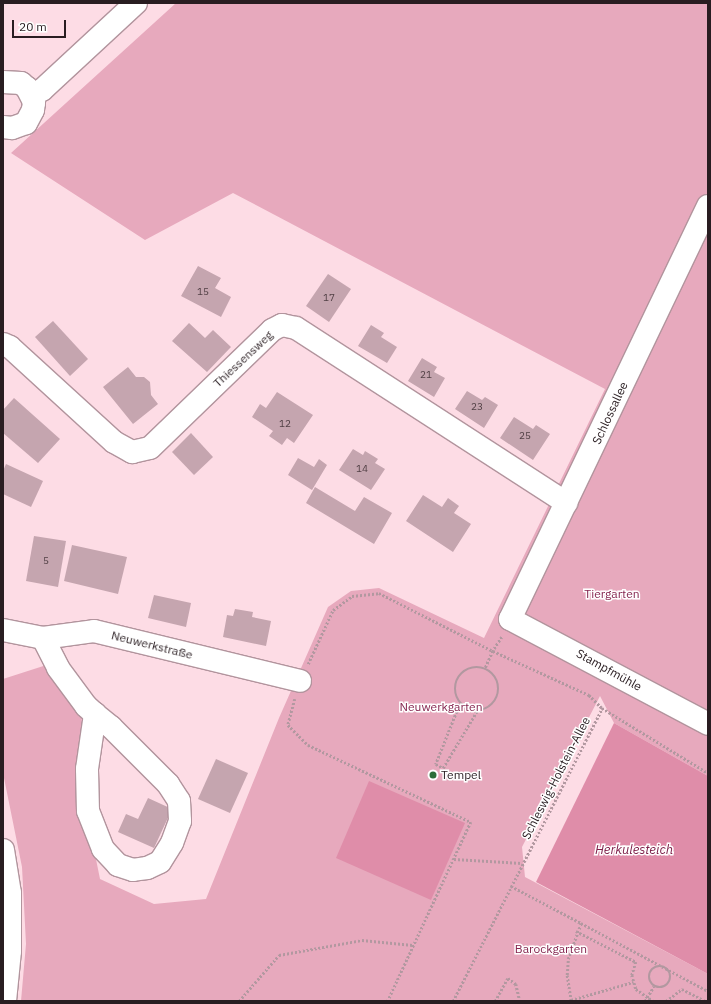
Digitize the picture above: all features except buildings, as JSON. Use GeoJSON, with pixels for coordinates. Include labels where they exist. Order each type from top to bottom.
{"type":"FeatureCollection","features":[{"type":"Feature","properties":{"kind":"street"},"geometry":{"type":"LineString","coordinates":[[32,95],[42,90],[136,3]]}},
{"type":"Feature","properties":{"kind":"street"},"geometry":{"type":"LineString","coordinates":[[3,82],[21,83],[32,95],[33,110],[26,122],[12,128],[3,127]]}},
{"type":"Feature","properties":{"kind":"street","name":"Schlossallee"},"geometry":{"type":"LineString","coordinates":[[510,619],[708,206]]}},
{"type":"Feature","properties":{"kind":"street","name":"Thiessensweg"},"geometry":{"type":"LineString","coordinates":[[3,344],[10,347],[114,442],[132,452],[150,448],[272,330],[282,325],[296,328],[566,503]]}},
{"type":"Feature","properties":{"kind":"street","name":"Stampfmühle"},"geometry":{"type":"LineString","coordinates":[[510,619],[708,724]]}},
{"type":"Feature","properties":{"kind":"street","name":"Neuwerkstraße"},"geometry":{"type":"LineString","coordinates":[[3,630],[43,638],[94,631],[300,680]]}},
{"type":"Feature","properties":{"kind":"street"},"geometry":{"type":"LineString","coordinates":[[43,638],[58,668],[95,714],[168,784],[179,801],[180,821],[172,843],[160,862],[147,868],[133,870],[118,865],[103,849],[88,812],[87,769],[95,714]]}},
{"type":"Feature","properties":{"kind":"street"},"geometry":{"type":"LineString","coordinates":[[3,850],[10,951],[6,1001]]}},
{"type":"Feature","properties":{"kind":"path","name":"Schleswig-Holstein-Allee"},"geometry":{"type":"LineString","coordinates":[[453,1001],[510,886],[602,708],[589,695],[493,651],[379,593],[352,596],[332,610],[300,680],[288,725],[308,745],[471,822],[454,859]]}},
{"type":"Feature","properties":{"kind":"path"},"geometry":{"type":"LineString","coordinates":[[485,669],[510,619]]}},
{"type":"Feature","properties":{"kind":"path"},"geometry":{"type":"LineString","coordinates":[[470,668],[485,669],[498,682],[499,691],[493,704],[477,711],[467,710],[460,704],[456,691],[462,674],[470,668]]}},
{"type":"Feature","properties":{"kind":"path"},"geometry":{"type":"LineString","coordinates":[[460,704],[436,764],[443,768],[477,711]]}},
{"type":"Feature","properties":{"kind":"path"},"geometry":{"type":"LineString","coordinates":[[602,708],[708,773]]}},
{"type":"Feature","properties":{"kind":"path"},"geometry":{"type":"LineString","coordinates":[[388,1001],[454,859],[522,863]]}},
{"type":"Feature","properties":{"kind":"path"},"geometry":{"type":"LineString","coordinates":[[510,886],[708,991]]}},
{"type":"Feature","properties":{"kind":"path"},"geometry":{"type":"LineString","coordinates":[[581,923],[576,931],[568,959],[567,975],[571,1000],[634,982]]}},
{"type":"Feature","properties":{"kind":"path"},"geometry":{"type":"LineString","coordinates":[[576,931],[636,962],[634,982],[636,989],[646,1000],[653,1001]]}},
{"type":"Feature","properties":{"kind":"path"},"geometry":{"type":"LineString","coordinates":[[239,1001],[279,955],[362,940],[413,945]]}},
{"type":"Feature","properties":{"kind":"path"},"geometry":{"type":"LineString","coordinates":[[657,966],[665,967],[670,973],[670,981],[662,988],[654,986],[649,979],[650,971],[657,966]]}},
{"type":"Feature","properties":{"kind":"path"},"geometry":{"type":"LineString","coordinates":[[495,1001],[508,978],[516,984],[520,1001]]}},
{"type":"Feature","properties":{"kind":"path"},"geometry":{"type":"LineString","coordinates":[[646,1000],[654,986]]}},
{"type":"Feature","properties":{"kind":"path"},"geometry":{"type":"LineString","coordinates":[[666,1001],[682,988],[706,1001]]}},
{"type":"Feature","properties":{"kind":"green space"},"geometry":{"type":"Polygon","coordinates":[[[176,3],[708,3],[708,776],[614,723],[600,696],[522,847],[525,877],[708,974],[708,1001],[21,1001],[26,944],[22,867],[3,773],[3,679],[62,660],[81,691],[84,800],[100,879],[154,904],[206,899],[279,718],[328,607],[351,591],[379,588],[484,638],[605,389],[233,193],[145,240],[11,153],[176,3]]]}},
{"type":"Feature","properties":{"kind":"water","name":"Herkulesteich"},"geometry":{"type":"Polygon","coordinates":[[[614,723],[708,776],[708,974],[536,882],[614,723]]]}},
{"type":"Feature","properties":{"kind":"water"},"geometry":{"type":"Polygon","coordinates":[[[369,781],[465,823],[431,900],[336,858],[369,781]]]}},
{"type":"Feature","properties":{"kind":"place","name":"Tempel"},"geometry":{"type":"Point","coordinates":[433,775]}},
{"type":"Feature","properties":{"kind":"park label","name":"Tiergarten"},"geometry":{"type":"Point","coordinates":[612,594]}},
{"type":"Feature","properties":{"kind":"park label","name":"Neuwerkgarten"},"geometry":{"type":"Point","coordinates":[441,707]}},
{"type":"Feature","properties":{"kind":"park label","name":"Barockgarten"},"geometry":{"type":"Point","coordinates":[551,949]}}]}
